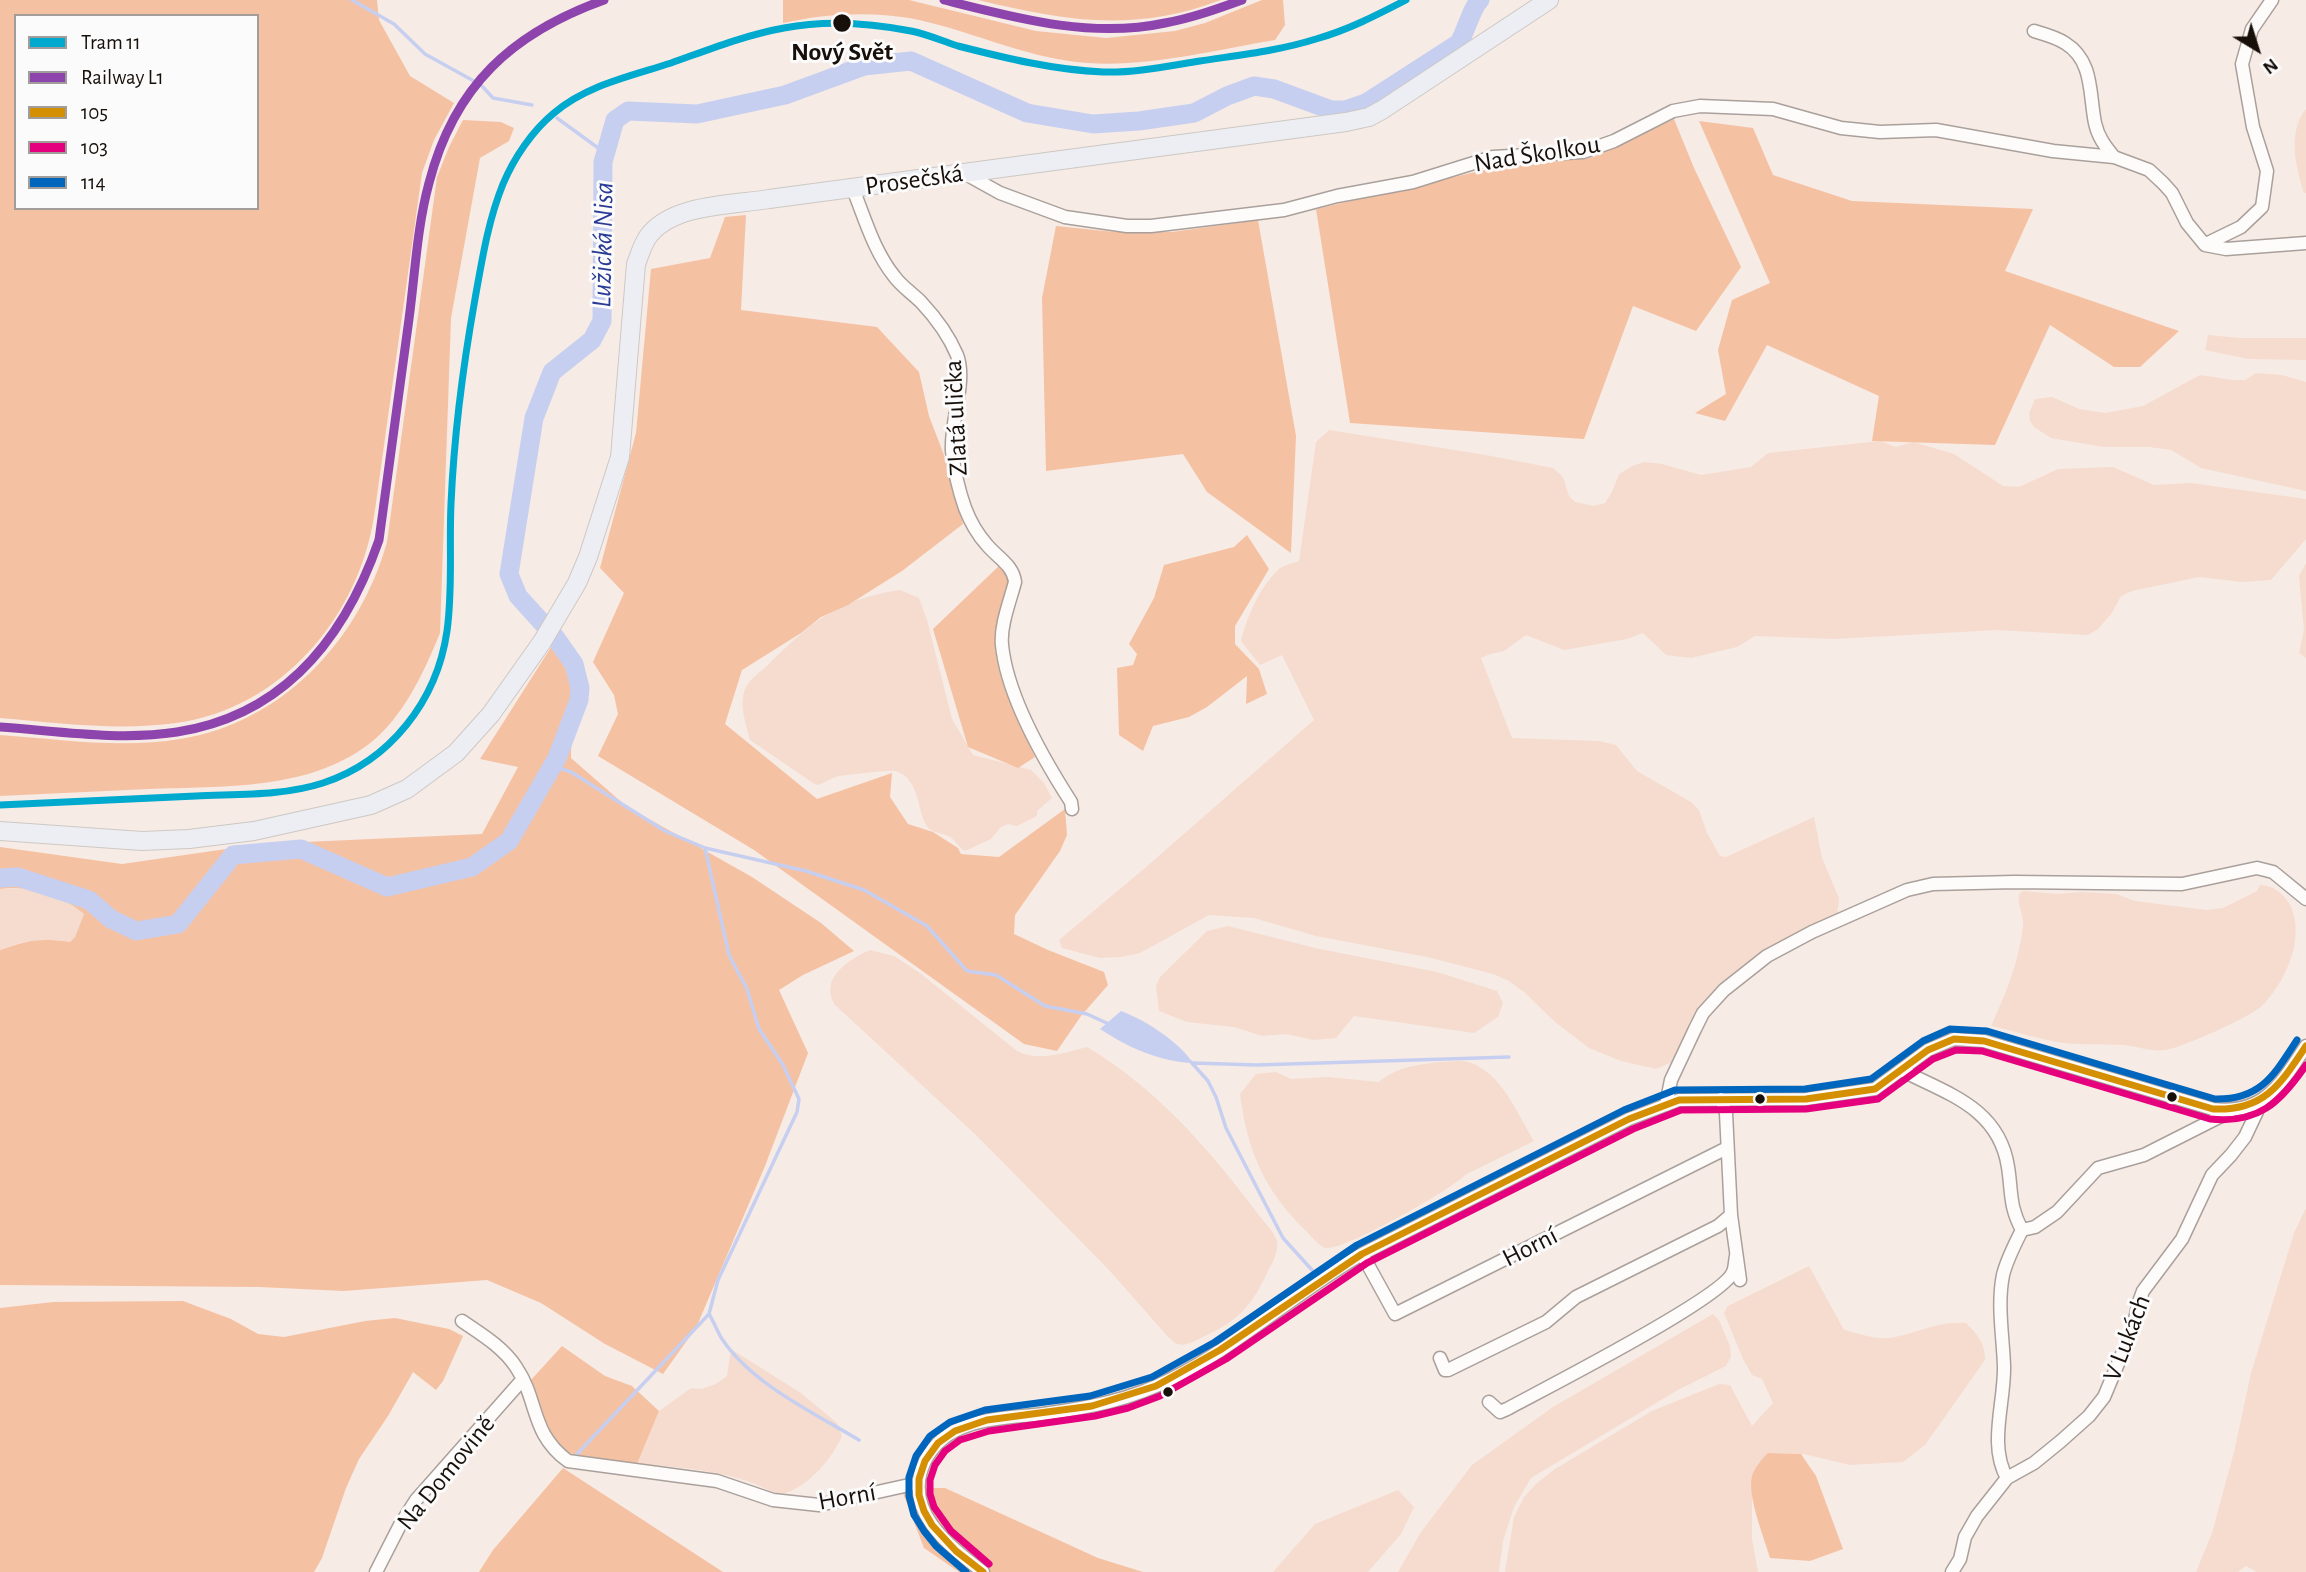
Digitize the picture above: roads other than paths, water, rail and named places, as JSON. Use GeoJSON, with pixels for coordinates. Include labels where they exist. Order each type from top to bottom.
{"type":"FeatureCollection","features":[{"type":"Feature","properties":{"kind":"main road","name":"Prosečská"},"geometry":{"type":"LineString","coordinates":[[0,831],[130,840],[189,839],[254,831],[371,805],[407,789],[456,753],[491,714],[542,642],[577,583],[588,557],[620,457],[636,264],[648,236],[669,217],[680,213],[1196,144],[1369,117],[1549,0]]}},
{"type":"Feature","properties":{"kind":"street"},"geometry":{"type":"LineString","coordinates":[[2205,245],[2241,227],[2262,207],[2267,171],[2253,127],[2242,64],[2252,29],[2272,0]]}},
{"type":"Feature","properties":{"kind":"street"},"geometry":{"type":"LineString","coordinates":[[2034,30],[2065,42],[2083,61],[2092,94],[2095,124],[2100,138],[2114,157]]}},
{"type":"Feature","properties":{"kind":"street","name":"Nad Školkou"},"geometry":{"type":"LineString","coordinates":[[964,173],[1000,193],[1065,217],[1127,226],[1151,226],[1284,210],[1337,196],[1413,182],[1493,157],[1583,152],[1614,141],[1673,111],[1700,106],[1773,109],[1841,128],[1880,132],[1936,130],[2053,151],[2114,157],[2150,170],[2172,193],[2187,223],[2205,245]]}},
{"type":"Feature","properties":{"kind":"street","name":"Zlatá ulička"},"geometry":{"type":"LineString","coordinates":[[853,189],[875,246],[884,261],[895,278],[922,303],[958,358],[959,380],[952,450],[965,508],[985,543],[1014,574],[1015,582],[1001,643],[1006,666],[1038,747],[1072,802],[1072,809]]}},
{"type":"Feature","properties":{"kind":"street"},"geometry":{"type":"LineString","coordinates":[[2205,245],[2226,249],[2306,243]]}},
{"type":"Feature","properties":{"kind":"street"},"geometry":{"type":"LineString","coordinates":[[1667,1105],[1671,1080],[1695,1029],[1703,1013],[1724,990],[1767,956],[1812,932],[1907,890],[1933,884],[2014,882],[2182,884],[2257,868],[2273,872],[2306,899]]}},
{"type":"Feature","properties":{"kind":"street"},"geometry":{"type":"LineString","coordinates":[[983,1572],[955,1551],[930,1523],[920,1502],[918,1483],[930,1452],[953,1432],[989,1420],[1099,1405],[1170,1380],[1214,1355],[1362,1254],[1629,1119],[1679,1100],[1806,1099],[1875,1089],[1928,1050],[1954,1039],[1984,1041],[2213,1109],[2232,1111]]}},
{"type":"Feature","properties":{"kind":"street"},"geometry":{"type":"LineString","coordinates":[[2022,1230],[2035,1227],[2057,1212],[2098,1168],[2144,1155],[2232,1111],[2262,1101],[2281,1084],[2306,1046]]}},
{"type":"Feature","properties":{"kind":"street"},"geometry":{"type":"LineString","coordinates":[[1901,1070],[1972,1106],[1988,1119],[2003,1142],[2012,1213],[2022,1230]]}},
{"type":"Feature","properties":{"kind":"street"},"geometry":{"type":"LineString","coordinates":[[1721,1099],[1726,1113],[1731,1215],[1740,1280]]}},
{"type":"Feature","properties":{"kind":"street","name":"V Lukách"},"geometry":{"type":"LineString","coordinates":[[1952,1572],[1960,1559],[1965,1537],[1977,1516],[2007,1478],[2034,1463],[2061,1441],[2089,1416],[2104,1397],[2133,1328],[2143,1291],[2182,1239],[2212,1175],[2245,1137],[2262,1101]]}},
{"type":"Feature","properties":{"kind":"street","name":"Horní"},"geometry":{"type":"LineString","coordinates":[[1362,1254],[1395,1314],[1727,1148]]}},
{"type":"Feature","properties":{"kind":"street"},"geometry":{"type":"LineString","coordinates":[[1440,1358],[1445,1370],[1448,1370],[1546,1322],[1576,1297],[1718,1226],[1731,1215]]}},
{"type":"Feature","properties":{"kind":"street"},"geometry":{"type":"LineString","coordinates":[[2007,1478],[2000,1461],[2004,1369],[2000,1323],[2001,1293],[2004,1274],[2022,1230]]}},
{"type":"Feature","properties":{"kind":"street"},"geometry":{"type":"LineString","coordinates":[[1489,1402],[1497,1415],[1714,1291],[1733,1273],[1736,1256]]}},
{"type":"Feature","properties":{"kind":"street","name":"Horní"},"geometry":{"type":"LineString","coordinates":[[462,1321],[506,1354],[523,1379],[540,1430],[556,1452],[568,1461],[717,1480],[773,1500],[819,1505],[918,1483]]}},
{"type":"Feature","properties":{"kind":"street","name":"Na Domovině"},"geometry":{"type":"LineString","coordinates":[[376,1572],[416,1500],[523,1379]]}},
{"type":"Feature","properties":{"kind":"water"},"geometry":{"type":"Polygon","coordinates":[[[1121,1011],[1160,1032],[1193,1063],[1168,1060],[1144,1052],[1100,1029],[1121,1011]]]}},
{"type":"Feature","properties":{"kind":"waterway"},"geometry":{"type":"LineString","coordinates":[[352,0],[394,24],[425,54],[481,85],[493,98],[532,105]]}},
{"type":"Feature","properties":{"kind":"waterway","name":"Lužická Nisa"},"geometry":{"type":"LineString","coordinates":[[0,878],[18,877],[89,900],[111,919],[136,931],[178,924],[233,855],[301,849],[387,887],[472,867],[509,841],[557,758],[579,700],[580,688],[574,664],[555,637],[518,596],[509,574],[534,418],[552,372],[592,340],[602,321],[603,162],[615,120],[628,111],[697,114],[785,95],[864,66],[911,61],[1027,113],[1093,124],[1194,113],[1254,86],[1274,89],[1331,110],[1345,110],[1366,103],[1459,43],[1480,0]]}},
{"type":"Feature","properties":{"kind":"waterway"},"geometry":{"type":"LineString","coordinates":[[557,118],[605,153]]}},
{"type":"Feature","properties":{"kind":"waterway"},"geometry":{"type":"LineString","coordinates":[[553,766],[571,772],[665,831],[705,848],[806,871],[864,890],[927,926],[967,971],[996,975],[1045,1006],[1087,1014],[1111,1025]]}},
{"type":"Feature","properties":{"kind":"waterway"},"geometry":{"type":"LineString","coordinates":[[705,848],[729,955],[747,989],[759,1029],[783,1065],[799,1099],[797,1112],[718,1280],[709,1314],[722,1339],[750,1370],[785,1396],[859,1440]]}},
{"type":"Feature","properties":{"kind":"waterway"},"geometry":{"type":"LineString","coordinates":[[1193,1063],[1257,1065],[1509,1057]]}},
{"type":"Feature","properties":{"kind":"waterway"},"geometry":{"type":"LineString","coordinates":[[1191,1062],[1208,1081],[1226,1128],[1283,1238],[1312,1270]]}},
{"type":"Feature","properties":{"kind":"waterway"},"geometry":{"type":"LineString","coordinates":[[577,1454],[709,1314]]}},
{"type":"Feature","properties":{"kind":"tram line","name":"11"},"geometry":{"type":"LineString","coordinates":[[0,805],[261,794],[308,787],[347,773],[369,760],[389,744],[406,725],[433,681],[442,657],[447,631],[451,504],[457,426],[471,324],[493,212],[507,174],[524,146],[538,128],[567,103],[610,82],[741,39],[769,31],[815,24],[864,24],[895,28],[1030,63],[1066,69],[1115,72],[1244,55],[1302,43],[1351,27],[1406,0]]}},
{"type":"Feature","properties":{"kind":"rail line","name":"L1"},"geometry":{"type":"LineString","coordinates":[[0,727],[133,736],[177,732],[215,723],[249,709],[279,690],[306,666],[329,639],[365,576],[379,540],[419,234],[429,183],[440,149],[454,118],[471,91],[491,68],[541,29],[604,0]]}},
{"type":"Feature","properties":{"kind":"rail line","name":"L1"},"geometry":{"type":"LineString","coordinates":[[944,0],[1054,24],[1109,29],[1175,21],[1242,0]]}},
{"type":"Feature","properties":{"kind":"place","name":"Nový Svět"},"geometry":{"type":"Point","coordinates":[842,23]}}]}
